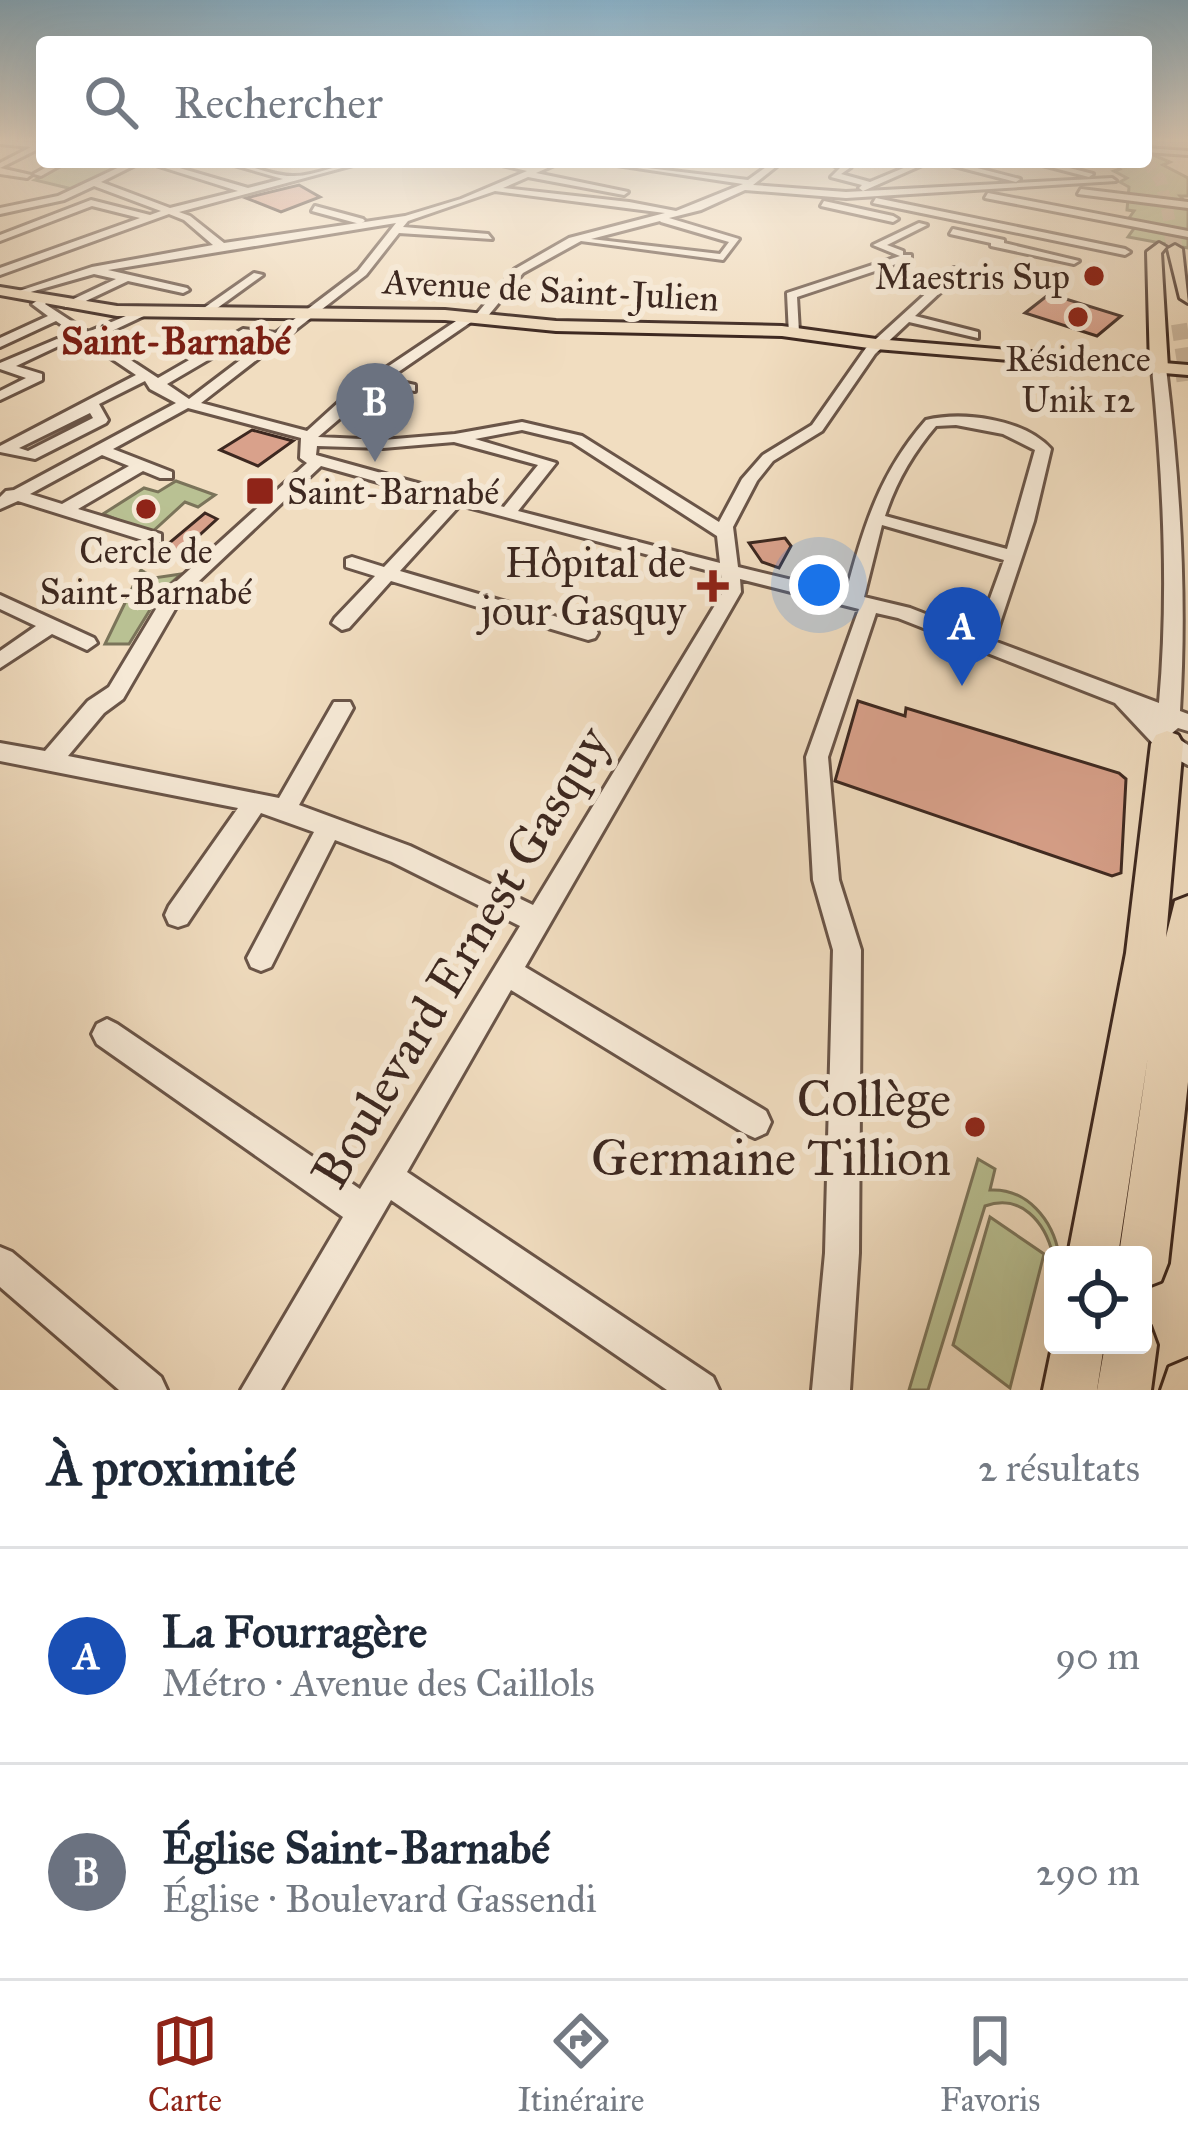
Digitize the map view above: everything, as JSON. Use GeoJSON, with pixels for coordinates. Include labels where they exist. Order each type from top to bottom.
{"type":"FeatureCollection","features":[{"type":"Feature","properties":{"kind":"highway"},"geometry":{"type":"LineString","coordinates":[[1167,248],[1188,265]]}},
{"type":"Feature","properties":{"kind":"highway"},"geometry":{"type":"LineString","coordinates":[[1167,248],[1188,298]]}},
{"type":"Feature","properties":{"kind":"highway"},"geometry":{"type":"LineString","coordinates":[[1167,248],[1179,324]]}},
{"type":"Feature","properties":{"kind":"highway"},"geometry":{"type":"LineString","coordinates":[[1159,372],[1154,252],[1167,248]]}},
{"type":"Feature","properties":{"kind":"highway"},"geometry":{"type":"LineString","coordinates":[[1095,1246],[1178,734]]}},
{"type":"Feature","properties":{"kind":"highway"},"geometry":{"type":"LineString","coordinates":[[1145,1246],[1188,914]]}},
{"type":"Feature","properties":{"kind":"highway"},"geometry":{"type":"LineString","coordinates":[[1070,1390],[1076,1354]]}},
{"type":"Feature","properties":{"kind":"highway"},"geometry":{"type":"LineString","coordinates":[[1124,1390],[1130,1354]]}},
{"type":"Feature","properties":{"kind":"main road","name":"Avenue de Saint-Julien"},"geometry":{"type":"LineString","coordinates":[[8,293],[43,300],[64,311],[310,311],[793,332],[1188,374]]}},
{"type":"Feature","properties":{"kind":"street"},"geometry":{"type":"LineString","coordinates":[[0,211],[37,204]]}},
{"type":"Feature","properties":{"kind":"street"},"geometry":{"type":"LineString","coordinates":[[0,238],[89,204]]}},
{"type":"Feature","properties":{"kind":"street"},"geometry":{"type":"LineString","coordinates":[[94,204],[150,218]]}},
{"type":"Feature","properties":{"kind":"street"},"geometry":{"type":"LineString","coordinates":[[151,204],[170,211],[222,247]]}},
{"type":"Feature","properties":{"kind":"street"},"geometry":{"type":"LineString","coordinates":[[0,272],[198,204]]}},
{"type":"Feature","properties":{"kind":"street"},"geometry":{"type":"LineString","coordinates":[[6,496],[189,404],[362,274],[402,225],[455,204]]}},
{"type":"Feature","properties":{"kind":"street"},"geometry":{"type":"LineString","coordinates":[[573,240],[723,257],[735,241],[632,204]]}},
{"type":"Feature","properties":{"kind":"street"},"geometry":{"type":"LineString","coordinates":[[702,204],[573,240],[519,271],[474,318],[376,380],[309,438],[305,454],[316,463],[861,604],[984,642],[1113,692],[1178,734]]}},
{"type":"Feature","properties":{"kind":"street"},"geometry":{"type":"LineString","coordinates":[[829,204],[1074,261]]}},
{"type":"Feature","properties":{"kind":"street"},"geometry":{"type":"LineString","coordinates":[[889,204],[1125,252]]}},
{"type":"Feature","properties":{"kind":"street"},"geometry":{"type":"LineString","coordinates":[[1025,204],[1188,234]]}},
{"type":"Feature","properties":{"kind":"street"},"geometry":{"type":"LineString","coordinates":[[1142,204],[1144,226]]}},
{"type":"Feature","properties":{"kind":"street"},"geometry":{"type":"LineString","coordinates":[[733,572],[726,518],[750,478],[768,458],[817,428],[876,344],[904,317],[1036,206]]}},
{"type":"Feature","properties":{"kind":"street"},"geometry":{"type":"LineString","coordinates":[[315,209],[373,224]]}},
{"type":"Feature","properties":{"kind":"street"},"geometry":{"type":"LineString","coordinates":[[668,216],[749,232]]}},
{"type":"Feature","properties":{"kind":"street"},"geometry":{"type":"LineString","coordinates":[[8,293],[86,269],[373,224],[488,237]]}},
{"type":"Feature","properties":{"kind":"street"},"geometry":{"type":"LineString","coordinates":[[793,332],[791,295],[903,255],[878,244],[922,225]]}},
{"type":"Feature","properties":{"kind":"street"},"geometry":{"type":"LineString","coordinates":[[86,269],[183,290]]}},
{"type":"Feature","properties":{"kind":"street"},"geometry":{"type":"LineString","coordinates":[[205,312],[258,275]]}},
{"type":"Feature","properties":{"kind":"street"},"geometry":{"type":"LineString","coordinates":[[2,341],[126,278]]}},
{"type":"Feature","properties":{"kind":"street"},"geometry":{"type":"LineString","coordinates":[[64,311],[76,337],[189,404],[309,438],[404,444],[522,426],[578,439],[725,533]]}},
{"type":"Feature","properties":{"kind":"street"},"geometry":{"type":"LineString","coordinates":[[0,397],[37,376],[4,366],[144,312]]}},
{"type":"Feature","properties":{"kind":"street"},"geometry":{"type":"LineString","coordinates":[[904,317],[974,335]]}},
{"type":"Feature","properties":{"kind":"street"},"geometry":{"type":"LineString","coordinates":[[90,407],[103,418],[30,456],[5,449],[90,407],[148,382],[247,332],[277,337]]}},
{"type":"Feature","properties":{"kind":"street"},"geometry":{"type":"LineString","coordinates":[[1159,372],[1180,515],[1175,632],[1178,734]]}},
{"type":"Feature","properties":{"kind":"street"},"geometry":{"type":"LineString","coordinates":[[376,380],[410,388]]}},
{"type":"Feature","properties":{"kind":"street"},"geometry":{"type":"LineString","coordinates":[[831,1390],[842,1253],[847,950],[826,880],[817,757],[861,604],[875,516],[900,460],[938,419],[1027,436],[1043,449],[1015,554],[984,642]]}},
{"type":"Feature","properties":{"kind":"street"},"geometry":{"type":"LineString","coordinates":[[454,438],[548,463],[508,513]]}},
{"type":"Feature","properties":{"kind":"street"},"geometry":{"type":"LineString","coordinates":[[101,449],[166,475]]}},
{"type":"Feature","properties":{"kind":"street"},"geometry":{"type":"LineString","coordinates":[[49,761],[96,707],[116,693],[175,593],[316,463]]}},
{"type":"Feature","properties":{"kind":"street"},"geometry":{"type":"LineString","coordinates":[[73,464],[103,476]]}},
{"type":"Feature","properties":{"kind":"street"},"geometry":{"type":"LineString","coordinates":[[64,510],[142,465]]}},
{"type":"Feature","properties":{"kind":"street"},"geometry":{"type":"LineString","coordinates":[[6,496],[155,538]]}},
{"type":"Feature","properties":{"kind":"street"},"geometry":{"type":"LineString","coordinates":[[342,623],[456,500]]}},
{"type":"Feature","properties":{"kind":"street"},"geometry":{"type":"LineString","coordinates":[[875,516],[1015,554]]}},
{"type":"Feature","properties":{"kind":"street"},"geometry":{"type":"LineString","coordinates":[[352,563],[588,633]]}},
{"type":"Feature","properties":{"kind":"street","name":"Boulevard Ernest Gasquy"},"geometry":{"type":"LineString","coordinates":[[260,1390],[732,592],[733,572]]}},
{"type":"Feature","properties":{"kind":"street"},"geometry":{"type":"LineString","coordinates":[[0,601],[87,643]]}},
{"type":"Feature","properties":{"kind":"street"},"geometry":{"type":"LineString","coordinates":[[0,661],[51,626]]}},
{"type":"Feature","properties":{"kind":"street"},"geometry":{"type":"LineString","coordinates":[[284,810],[342,708]]}},
{"type":"Feature","properties":{"kind":"street"},"geometry":{"type":"LineString","coordinates":[[0,752],[256,801],[401,854],[537,920]]}},
{"type":"Feature","properties":{"kind":"street"},"geometry":{"type":"LineString","coordinates":[[178,915],[256,801]]}},
{"type":"Feature","properties":{"kind":"street"},"geometry":{"type":"LineString","coordinates":[[261,958],[329,827]]}},
{"type":"Feature","properties":{"kind":"street"},"geometry":{"type":"LineString","coordinates":[[507,972],[755,1123]]}},
{"type":"Feature","properties":{"kind":"street"},"geometry":{"type":"LineString","coordinates":[[107,1034],[365,1212]]}},
{"type":"Feature","properties":{"kind":"street"},"geometry":{"type":"LineString","coordinates":[[386,1177],[700,1390]]}},
{"type":"Feature","properties":{"kind":"street"},"geometry":{"type":"LineString","coordinates":[[0,1264],[148,1390]]}},
{"type":"Feature","properties":{"kind":"green space"},"geometry":{"type":"Polygon","coordinates":[[[1128,204],[1187,204],[1188,248],[1128,237],[1137,224],[1127,221],[1134,211],[1127,210],[1128,204]]]}},
{"type":"Feature","properties":{"kind":"green space","name":"Cercle de Saint-Barnabé"},"geometry":{"type":"Polygon","coordinates":[[[176,481],[215,495],[198,507],[185,502],[151,533],[103,514],[144,488],[158,492],[176,481]]]}},
{"type":"Feature","properties":{"kind":"green space"},"geometry":{"type":"Polygon","coordinates":[[[141,570],[154,578],[181,574],[161,592],[129,644],[105,644],[141,570]]]}},
{"type":"Feature","properties":{"kind":"green space"},"geometry":{"type":"Polygon","coordinates":[[[978,1159],[995,1169],[990,1190],[1027,1200],[1044,1219],[1057,1246],[1049,1246],[1037,1222],[1020,1207],[985,1206],[928,1390],[909,1390],[978,1159]]]}},
{"type":"Feature","properties":{"kind":"green space"},"geometry":{"type":"Polygon","coordinates":[[[990,1217],[1044,1254],[1010,1388],[953,1345],[990,1217]]]}},
{"type":"Feature","properties":{"kind":"building"},"geometry":{"type":"Polygon","coordinates":[[[261,204],[302,204],[281,212],[261,204]]]}},
{"type":"Feature","properties":{"kind":"building","name":"Résidence Unik 12"},"geometry":{"type":"Polygon","coordinates":[[[1048,295],[1121,316],[1097,336],[1025,313],[1048,295]]]}},
{"type":"Feature","properties":{"kind":"building"},"geometry":{"type":"Polygon","coordinates":[[[252,430],[293,441],[258,466],[220,450],[252,430]]]}},
{"type":"Feature","properties":{"kind":"building"},"geometry":{"type":"Polygon","coordinates":[[[205,513],[217,519],[180,553],[164,557],[162,549],[205,513]]]}},
{"type":"Feature","properties":{"kind":"building"},"geometry":{"type":"Polygon","coordinates":[[[785,538],[791,546],[779,568],[762,562],[749,543],[785,538]]]}},
{"type":"Feature","properties":{"kind":"building"},"geometry":{"type":"Polygon","coordinates":[[[858,701],[905,716],[906,708],[1119,773],[1126,779],[1121,873],[1112,876],[835,781],[858,701]]]}},
{"type":"Feature","properties":{"kind":"tunnel"},"geometry":{"type":"LineString","coordinates":[[1166,204],[1173,237]]}},
{"type":"Feature","properties":{"kind":"tunnel"},"geometry":{"type":"LineString","coordinates":[[1172,234],[1175,249]]}},
{"type":"Feature","properties":{"kind":"tunnel"},"geometry":{"type":"LineString","coordinates":[[1179,324],[1185,363]]}},
{"type":"Feature","properties":{"kind":"tunnel"},"geometry":{"type":"LineString","coordinates":[[61,342],[76,336]]}},
{"type":"Feature","properties":{"kind":"tunnel"},"geometry":{"type":"LineString","coordinates":[[1184,360],[1188,387]]}},
{"type":"Feature","properties":{"kind":"place","name":"Maestris Sup"},"geometry":{"type":"Point","coordinates":[1094,276]}},
{"type":"Feature","properties":{"kind":"place","name":"Résidence Unik 12"},"geometry":{"type":"Point","coordinates":[1078,317]}},
{"type":"Feature","properties":{"kind":"place","name":"Église Saint-Barnabé"},"geometry":{"type":"Point","coordinates":[375,462]}},
{"type":"Feature","properties":{"kind":"place","name":"Saint-Barnabé"},"geometry":{"type":"Point","coordinates":[260,491]}},
{"type":"Feature","properties":{"kind":"place","name":"Cercle de Saint-Barnabé"},"geometry":{"type":"Point","coordinates":[146,509]}},
{"type":"Feature","properties":{"kind":"place","name":"Hôpital de jour Gasquy"},"geometry":{"type":"Point","coordinates":[713,586]}},
{"type":"Feature","properties":{"kind":"place","name":"La Fourragère"},"geometry":{"type":"Point","coordinates":[962,686]}},
{"type":"Feature","properties":{"kind":"place","name":"Collège Germaine Tillion"},"geometry":{"type":"Point","coordinates":[975,1127]}},
{"type":"Feature","properties":{"kind":"district","name":"Saint-Barnabé"},"geometry":{"type":"Point","coordinates":[176,340]}}]}
